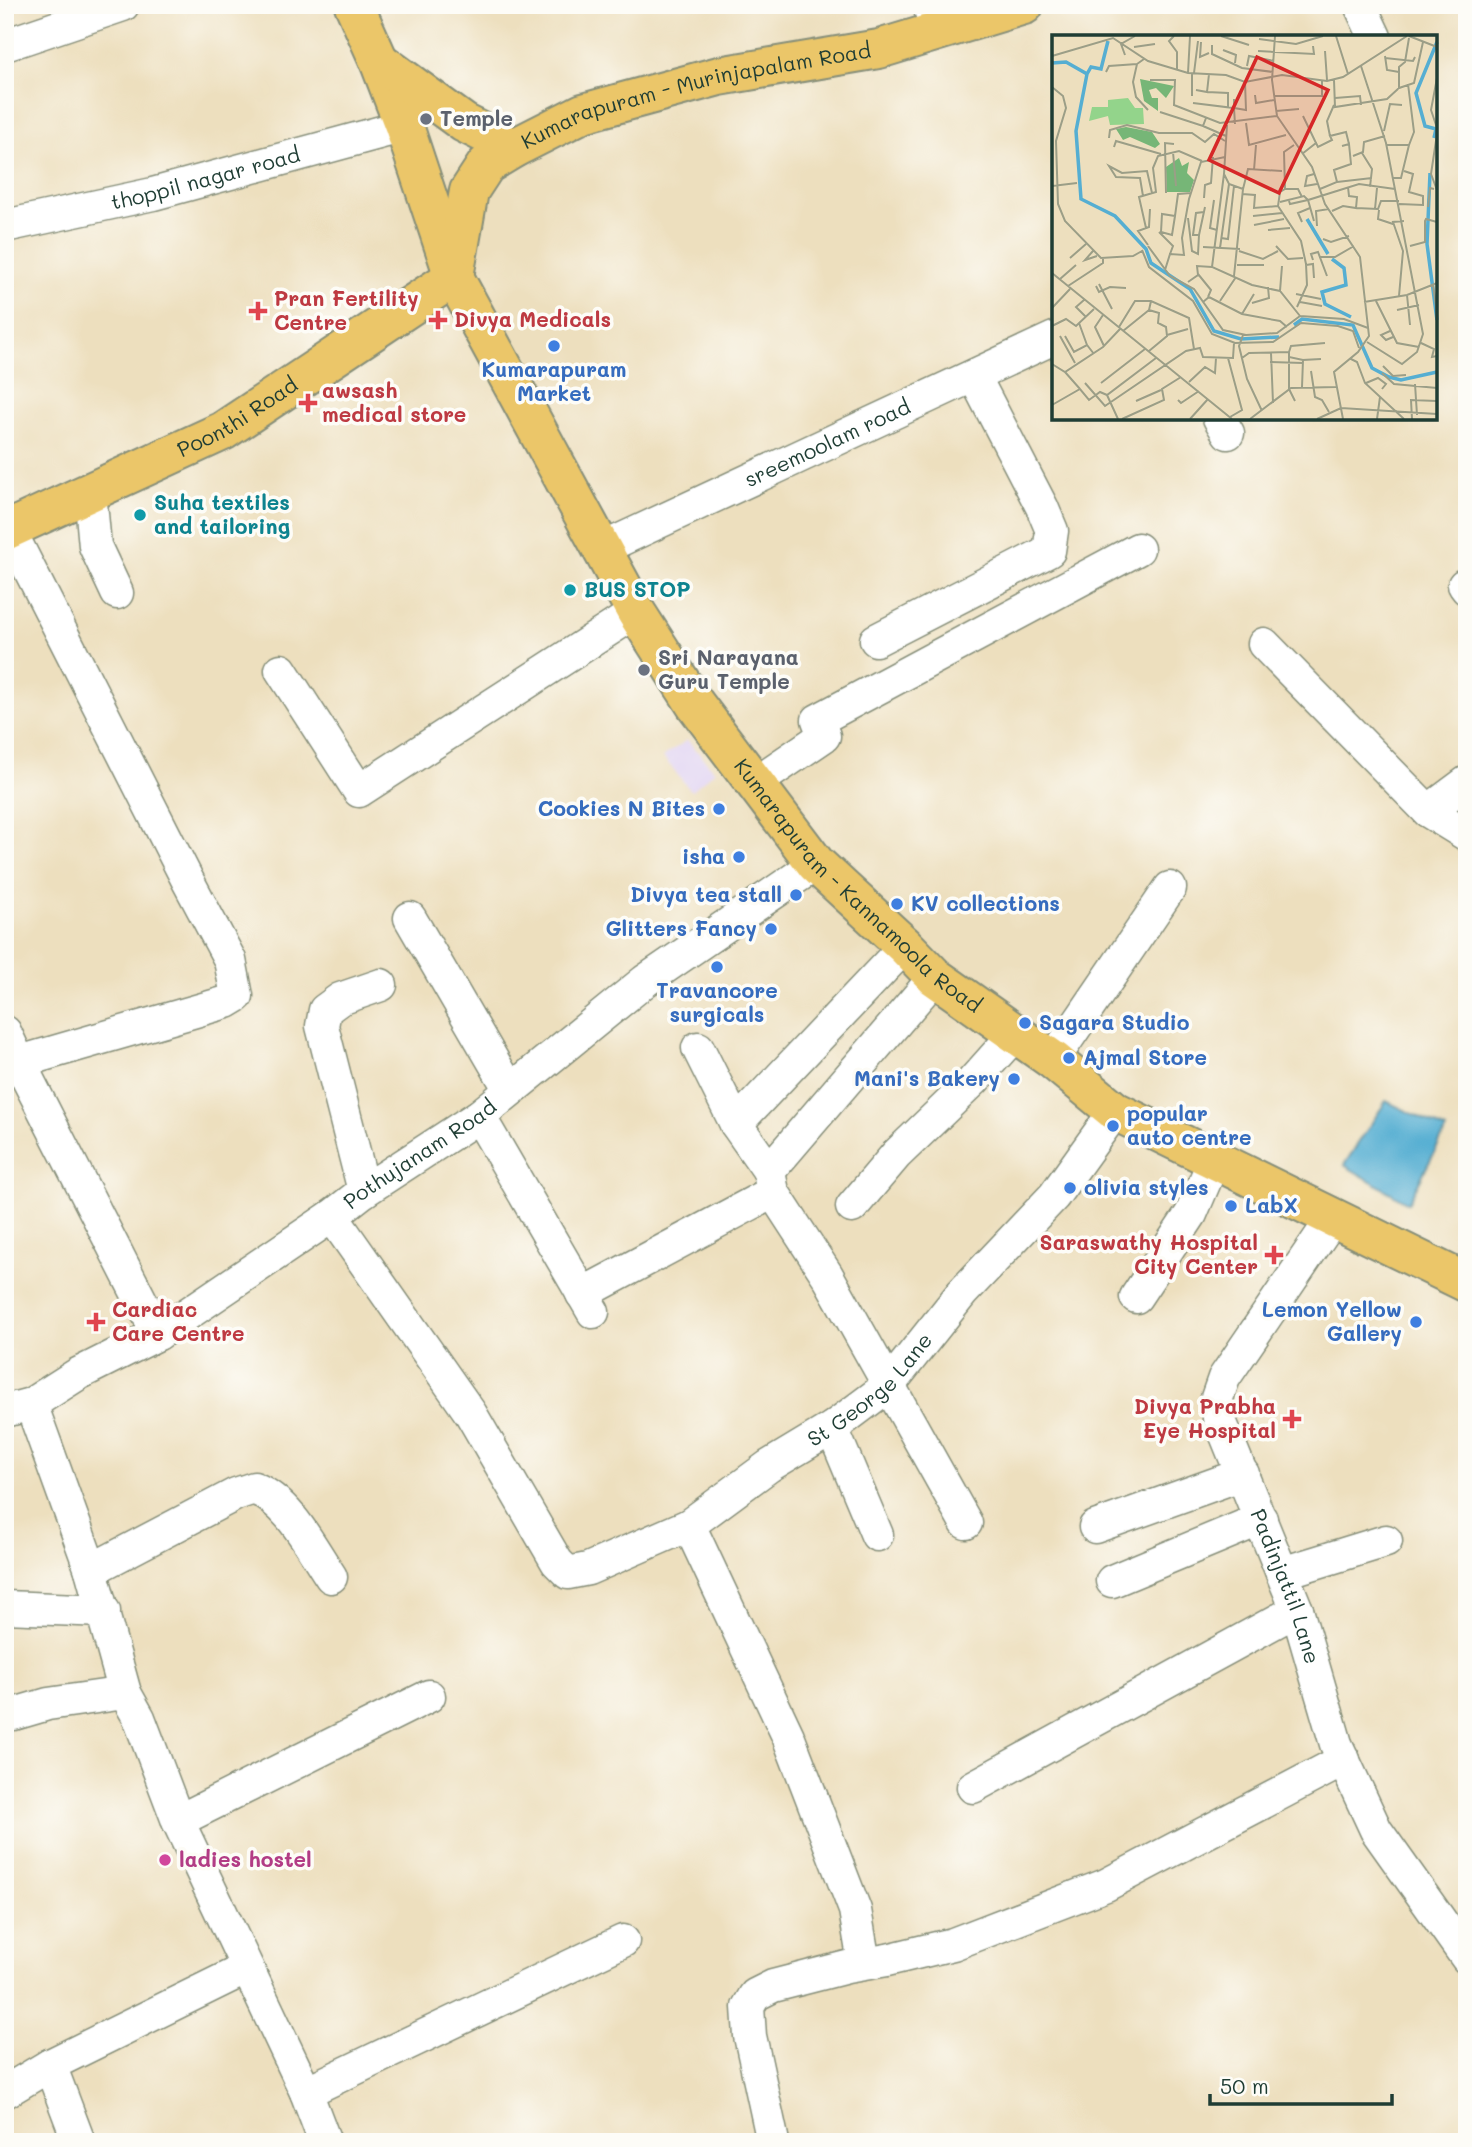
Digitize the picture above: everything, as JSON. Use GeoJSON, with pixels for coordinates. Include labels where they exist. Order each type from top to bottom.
{"type":"FeatureCollection","features":[{"type":"Feature","properties":{"kind":"main road","name":"Kumarapuram - Kannamoola Road"},"geometry":{"type":"LineString","coordinates":[[354,5],[404,126],[454,277],[636,612],[695,704],[816,864],[935,977],[1053,1060],[1115,1111],[1467,1283]]}},
{"type":"Feature","properties":{"kind":"main road","name":"Kumarapuram - Murinjapalam Road"},"geometry":{"type":"LineString","coordinates":[[454,277],[469,191],[486,165],[583,113],[719,76],[879,49],[933,19],[1024,5]]}},
{"type":"Feature","properties":{"kind":"main road"},"geometry":{"type":"LineString","coordinates":[[379,61],[464,122],[514,148]]}},
{"type":"Feature","properties":{"kind":"main road","name":"Poonthi Road"},"geometry":{"type":"LineString","coordinates":[[8,531],[223,430],[454,277]]}},
{"type":"Feature","properties":{"kind":"street"},"geometry":{"type":"LineString","coordinates":[[5,45],[123,5]]}},
{"type":"Feature","properties":{"kind":"street"},"geometry":{"type":"LineString","coordinates":[[1360,5],[1375,35]]}},
{"type":"Feature","properties":{"kind":"street","name":"thoppil nagar road"},"geometry":{"type":"LineString","coordinates":[[5,226],[153,194],[404,126]]}},
{"type":"Feature","properties":{"kind":"street","name":"sreemoolam road"},"geometry":{"type":"LineString","coordinates":[[601,549],[1052,339]]}},
{"type":"Feature","properties":{"kind":"street"},"geometry":{"type":"LineString","coordinates":[[876,640],[1049,551],[1052,531],[1042,507],[974,376]]}},
{"type":"Feature","properties":{"kind":"street"},"geometry":{"type":"LineString","coordinates":[[90,492],[96,546],[117,593]]}},
{"type":"Feature","properties":{"kind":"street"},"geometry":{"type":"LineString","coordinates":[[8,531],[230,960],[237,996],[227,1002],[12,1065]]}},
{"type":"Feature","properties":{"kind":"street"},"geometry":{"type":"LineString","coordinates":[[755,783],[824,736],[818,720],[1138,549]]}},
{"type":"Feature","properties":{"kind":"street"},"geometry":{"type":"LineString","coordinates":[[281,670],[359,791],[636,612]]}},
{"type":"Feature","properties":{"kind":"street"},"geometry":{"type":"LineString","coordinates":[[1264,644],[1428,811],[1467,835]]}},
{"type":"Feature","properties":{"kind":"street"},"geometry":{"type":"LineString","coordinates":[[1428,811],[1467,782]]}},
{"type":"Feature","properties":{"kind":"street","name":"Pothujanam Road"},"geometry":{"type":"LineString","coordinates":[[18,1407],[158,1334],[332,1216],[364,1191],[479,1116],[645,981],[816,864]]}},
{"type":"Feature","properties":{"kind":"street"},"geometry":{"type":"LineString","coordinates":[[1053,1060],[1170,888]]}},
{"type":"Feature","properties":{"kind":"street"},"geometry":{"type":"LineString","coordinates":[[410,918],[510,1090]]}},
{"type":"Feature","properties":{"kind":"street"},"geometry":{"type":"LineString","coordinates":[[736,1124],[905,946]]}},
{"type":"Feature","properties":{"kind":"street"},"geometry":{"type":"LineString","coordinates":[[479,1116],[588,1303],[771,1182],[935,977]]}},
{"type":"Feature","properties":{"kind":"street"},"geometry":{"type":"LineString","coordinates":[[364,1191],[322,1026],[325,1010],[340,999],[381,985]]}},
{"type":"Feature","properties":{"kind":"street"},"geometry":{"type":"LineString","coordinates":[[5,1032],[12,1065],[158,1334]]}},
{"type":"Feature","properties":{"kind":"street"},"geometry":{"type":"LineString","coordinates":[[852,1207],[896,1155],[973,1081],[1015,1034]]}},
{"type":"Feature","properties":{"kind":"street"},"geometry":{"type":"LineString","coordinates":[[698,1048],[736,1124],[827,1275],[966,1523]]}},
{"type":"Feature","properties":{"kind":"street","name":"St George Lane"},"geometry":{"type":"LineString","coordinates":[[332,1216],[471,1414],[557,1562],[568,1573],[588,1569],[689,1525],[769,1466],[832,1428],[888,1387],[962,1293],[1054,1196],[1115,1111]]}},
{"type":"Feature","properties":{"kind":"street"},"geometry":{"type":"LineString","coordinates":[[1136,1297],[1191,1214],[1214,1160]]}},
{"type":"Feature","properties":{"kind":"street","name":"Padinjattil Lane"},"geometry":{"type":"LineString","coordinates":[[1333,1218],[1224,1378],[1217,1398],[1219,1418],[1297,1610],[1332,1735],[1376,1830],[1467,1958]]}},
{"type":"Feature","properties":{"kind":"street"},"geometry":{"type":"LineString","coordinates":[[18,1407],[91,1570],[125,1693],[139,1718],[178,1821],[306,2092],[325,2142]]}},
{"type":"Feature","properties":{"kind":"street"},"geometry":{"type":"LineString","coordinates":[[832,1428],[877,1535]]}},
{"type":"Feature","properties":{"kind":"street"},"geometry":{"type":"LineString","coordinates":[[1096,1527],[1243,1474]]}},
{"type":"Feature","properties":{"kind":"street"},"geometry":{"type":"LineString","coordinates":[[91,1570],[236,1494],[254,1488],[267,1494],[286,1511],[331,1577]]}},
{"type":"Feature","properties":{"kind":"street"},"geometry":{"type":"LineString","coordinates":[[1112,1581],[1261,1519]]}},
{"type":"Feature","properties":{"kind":"street"},"geometry":{"type":"LineString","coordinates":[[689,1525],[788,1736],[855,1910],[864,1963]]}},
{"type":"Feature","properties":{"kind":"street"},"geometry":{"type":"LineString","coordinates":[[1282,1573],[1386,1541]]}},
{"type":"Feature","properties":{"kind":"street"},"geometry":{"type":"LineString","coordinates":[[5,1608],[104,1611]]}},
{"type":"Feature","properties":{"kind":"street"},"geometry":{"type":"LineString","coordinates":[[973,1787],[1297,1610]]}},
{"type":"Feature","properties":{"kind":"street"},"geometry":{"type":"LineString","coordinates":[[5,1711],[15,1714],[48,1704],[125,1693]]}},
{"type":"Feature","properties":{"kind":"street"},"geometry":{"type":"LineString","coordinates":[[178,1821],[429,1696]]}},
{"type":"Feature","properties":{"kind":"street"},"geometry":{"type":"LineString","coordinates":[[765,2138],[750,2036],[748,2007],[755,1995],[773,1986],[953,1944],[1106,1885],[1344,1760]]}},
{"type":"Feature","properties":{"kind":"street"},"geometry":{"type":"LineString","coordinates":[[306,2092],[623,1941]]}},
{"type":"Feature","properties":{"kind":"street"},"geometry":{"type":"LineString","coordinates":[[5,2092],[50,2065],[247,1968]]}},
{"type":"Feature","properties":{"kind":"street"},"geometry":{"type":"LineString","coordinates":[[50,2065],[79,2142]]}},
{"type":"Feature","properties":{"kind":"shaded area"},"geometry":{"type":"Polygon","coordinates":[[[687,740],[715,771],[691,791],[663,757],[687,740]]]}},
{"type":"Feature","properties":{"kind":"water"},"geometry":{"type":"Polygon","coordinates":[[[1386,1101],[1446,1130],[1408,1203],[1344,1165],[1386,1101]]]}},
{"type":"Feature","properties":{"kind":"place","name":"Temple"},"geometry":{"type":"Point","coordinates":[426,119]}},
{"type":"Feature","properties":{"kind":"place","name":"Pran Fertility Centre"},"geometry":{"type":"Point","coordinates":[258,311]}},
{"type":"Feature","properties":{"kind":"place","name":"Divya Medicals"},"geometry":{"type":"Point","coordinates":[438,320]}},
{"type":"Feature","properties":{"kind":"place","name":"Kumarapuram Market"},"geometry":{"type":"Point","coordinates":[554,346]}},
{"type":"Feature","properties":{"kind":"place","name":"awsash medical store"},"geometry":{"type":"Point","coordinates":[308,403]}},
{"type":"Feature","properties":{"kind":"place","name":"Suha textiles and tailoring"},"geometry":{"type":"Point","coordinates":[140,515]}},
{"type":"Feature","properties":{"kind":"place","name":"BUS STOP"},"geometry":{"type":"Point","coordinates":[570,590]}},
{"type":"Feature","properties":{"kind":"place","name":"Sri Narayana Guru Temple"},"geometry":{"type":"Point","coordinates":[644,670]}},
{"type":"Feature","properties":{"kind":"place","name":"Cookies N Bites"},"geometry":{"type":"Point","coordinates":[719,809]}},
{"type":"Feature","properties":{"kind":"place","name":"isha"},"geometry":{"type":"Point","coordinates":[739,857]}},
{"type":"Feature","properties":{"kind":"place","name":"Divya tea stall"},"geometry":{"type":"Point","coordinates":[796,895]}},
{"type":"Feature","properties":{"kind":"place","name":"KV collections"},"geometry":{"type":"Point","coordinates":[897,904]}},
{"type":"Feature","properties":{"kind":"place","name":"Glitters Fancy"},"geometry":{"type":"Point","coordinates":[771,929]}},
{"type":"Feature","properties":{"kind":"place","name":"Travancore surgicals"},"geometry":{"type":"Point","coordinates":[717,967]}},
{"type":"Feature","properties":{"kind":"place","name":"Sagara Studio"},"geometry":{"type":"Point","coordinates":[1025,1023]}},
{"type":"Feature","properties":{"kind":"place","name":"Ajmal Store"},"geometry":{"type":"Point","coordinates":[1069,1058]}},
{"type":"Feature","properties":{"kind":"place","name":"Mani's Bakery"},"geometry":{"type":"Point","coordinates":[1014,1079]}},
{"type":"Feature","properties":{"kind":"place","name":"popular auto centre"},"geometry":{"type":"Point","coordinates":[1113,1126]}},
{"type":"Feature","properties":{"kind":"place","name":"olivia styles"},"geometry":{"type":"Point","coordinates":[1070,1188]}},
{"type":"Feature","properties":{"kind":"place","name":"LabX"},"geometry":{"type":"Point","coordinates":[1231,1206]}},
{"type":"Feature","properties":{"kind":"place","name":"Saraswathy Hospital City Center"},"geometry":{"type":"Point","coordinates":[1274,1255]}},
{"type":"Feature","properties":{"kind":"place","name":"Cardiac Care Centre"},"geometry":{"type":"Point","coordinates":[96,1322]}},
{"type":"Feature","properties":{"kind":"place","name":"Lemon Yellow Gallery"},"geometry":{"type":"Point","coordinates":[1416,1322]}},
{"type":"Feature","properties":{"kind":"place","name":"Divya Prabha Eye Hospital"},"geometry":{"type":"Point","coordinates":[1292,1419]}},
{"type":"Feature","properties":{"kind":"place","name":"ladies hostel"},"geometry":{"type":"Point","coordinates":[165,1860]}}]}
